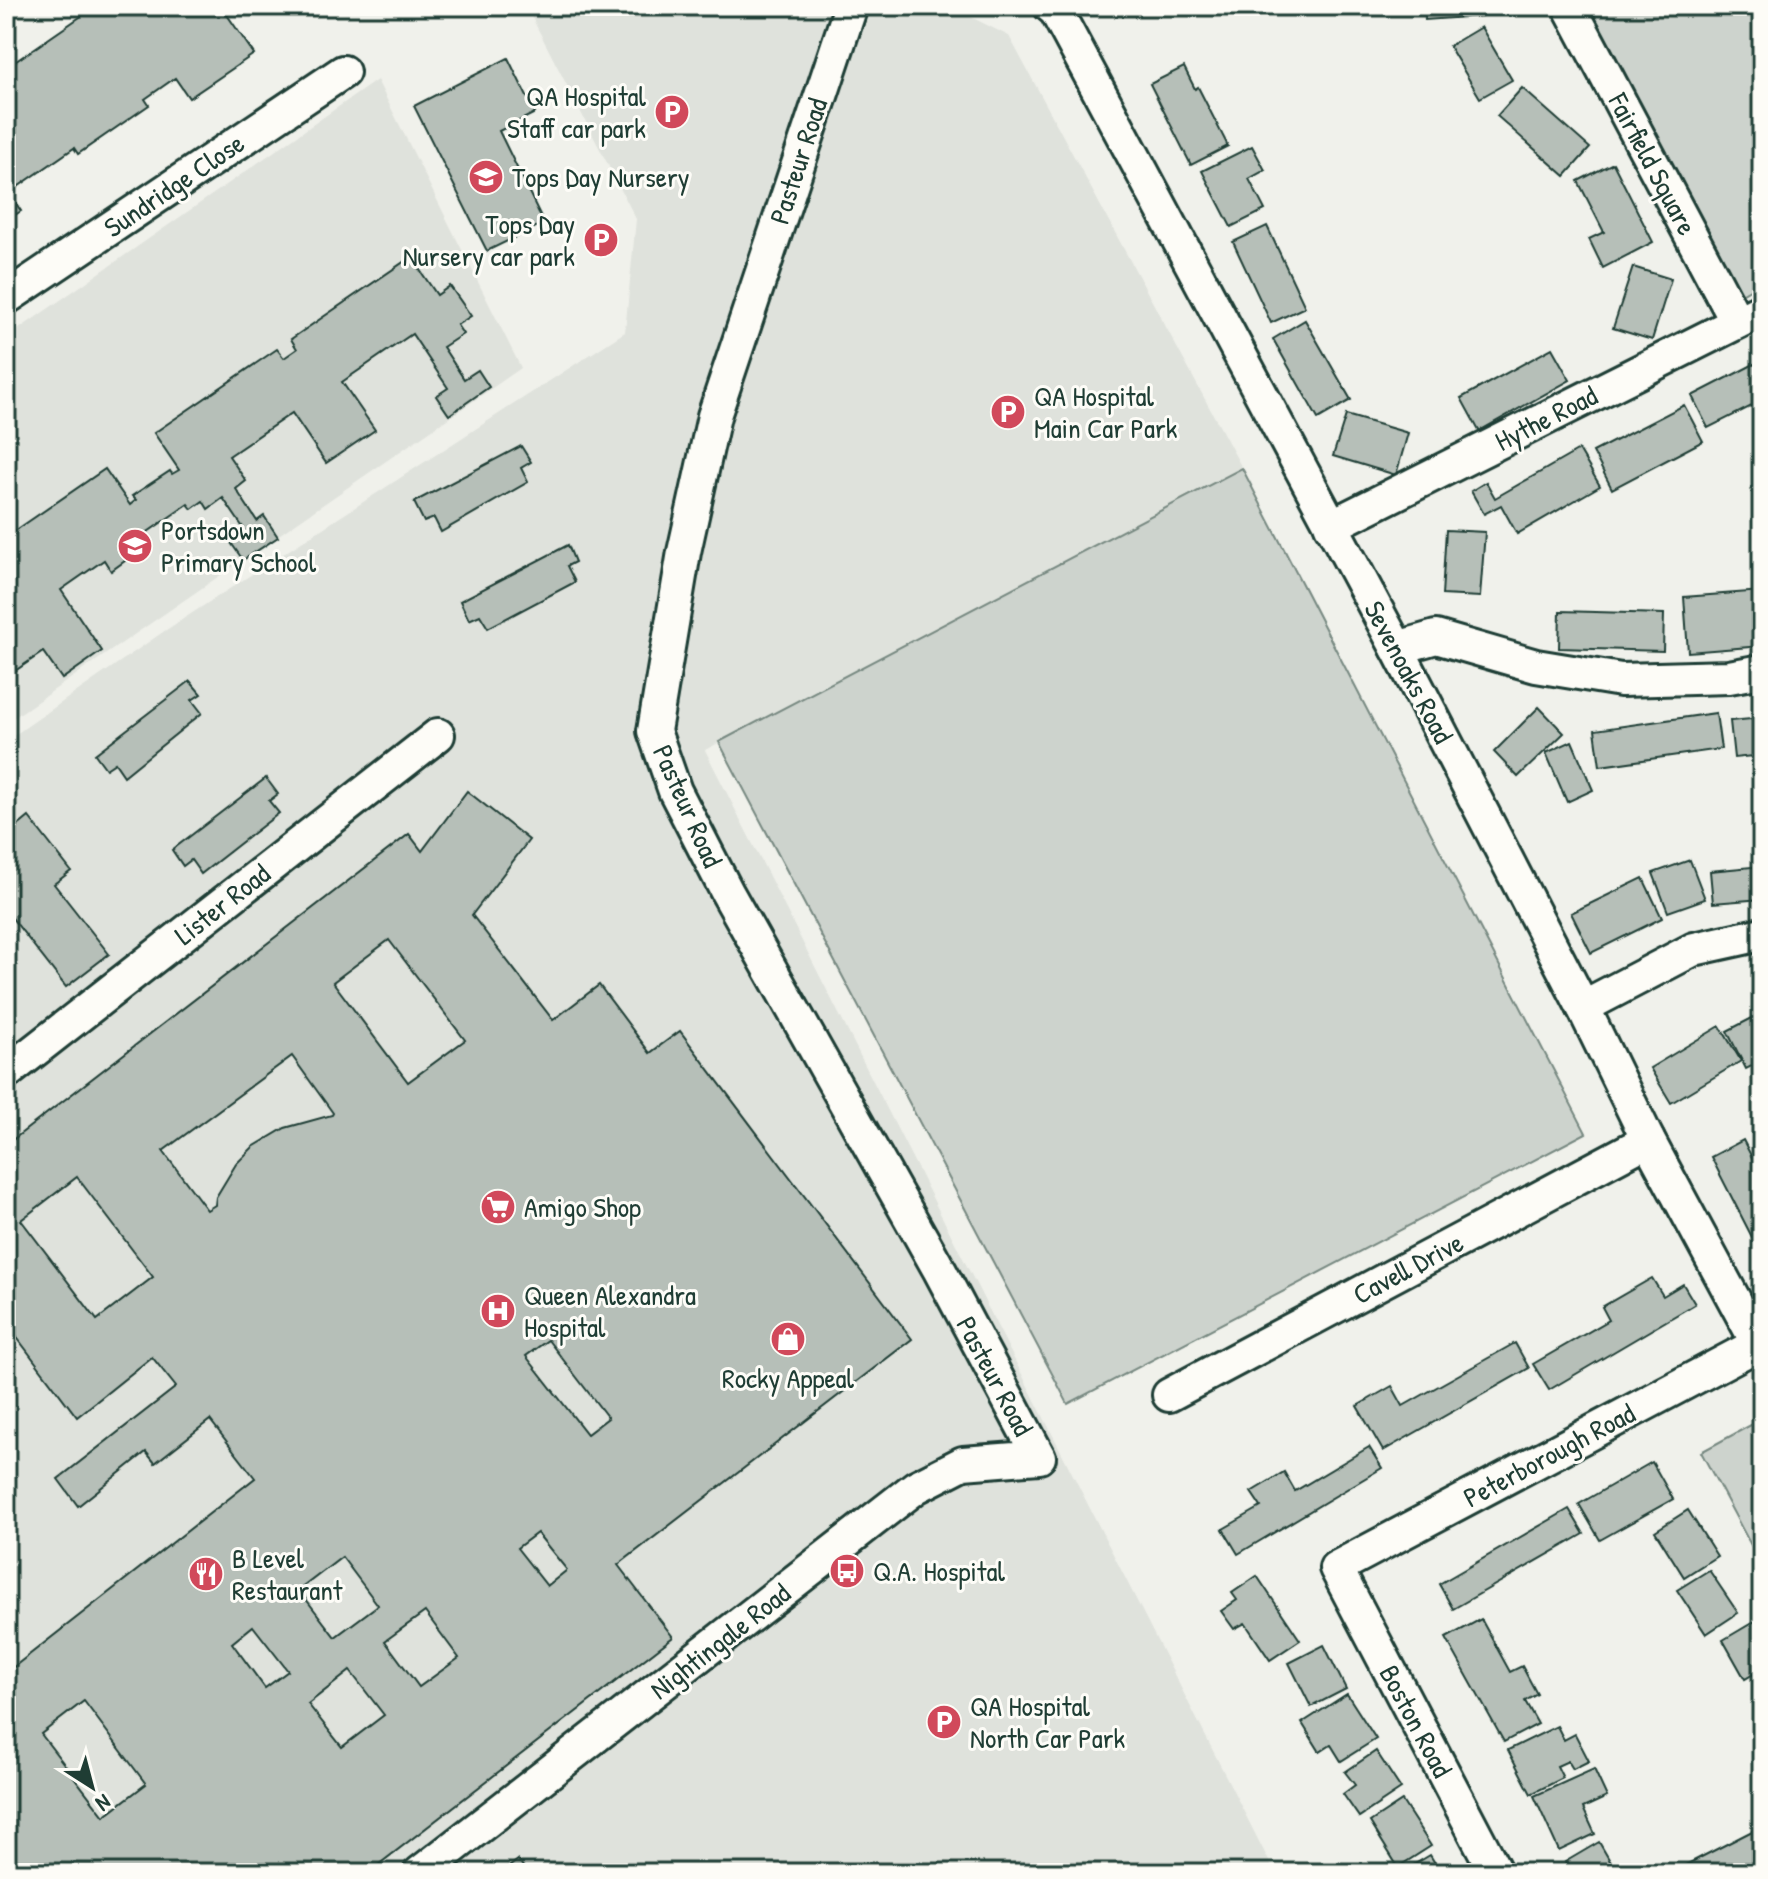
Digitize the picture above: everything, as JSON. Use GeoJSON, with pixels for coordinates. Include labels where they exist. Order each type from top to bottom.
{"type":"FeatureCollection","features":[{"type":"Feature","properties":{"kind":"street","name":"Pasteur Road"},"geometry":{"type":"LineString","coordinates":[[851,6],[714,416],[686,538],[654,731],[675,791],[727,892],[940,1271],[1039,1457]]}},
{"type":"Feature","properties":{"kind":"street","name":"Sevenoaks Road"},"geometry":{"type":"LineString","coordinates":[[1050,6],[1056,11],[1397,648],[1583,1007],[1648,1140],[1760,1343]]}},
{"type":"Feature","properties":{"kind":"street","name":"Fairfield Square"},"geometry":{"type":"LineString","coordinates":[[1569,6],[1750,316]]}},
{"type":"Feature","properties":{"kind":"street","name":"Sundridge Close"},"geometry":{"type":"LineString","coordinates":[[6,298],[343,72]]}},
{"type":"Feature","properties":{"kind":"street","name":"Hythe Road"},"geometry":{"type":"LineString","coordinates":[[1331,526],[1750,316]]}},
{"type":"Feature","properties":{"kind":"street"},"geometry":{"type":"LineString","coordinates":[[1397,648],[1436,637],[1536,666],[1621,680],[1729,677],[1762,671]]}},
{"type":"Feature","properties":{"kind":"street","name":"Lister Road"},"geometry":{"type":"LineString","coordinates":[[6,1073],[438,735]]}},
{"type":"Feature","properties":{"kind":"street"},"geometry":{"type":"LineString","coordinates":[[1583,1007],[1694,949],[1762,934]]}},
{"type":"Feature","properties":{"kind":"street","name":"Cavell Drive"},"geometry":{"type":"LineString","coordinates":[[1169,1395],[1648,1140]]}},
{"type":"Feature","properties":{"kind":"street","name":"Peterborough Road"},"geometry":{"type":"LineString","coordinates":[[1336,1568],[1760,1343]]}},
{"type":"Feature","properties":{"kind":"street","name":"Nightingale Road"},"geometry":{"type":"LineString","coordinates":[[420,1873],[916,1487],[963,1463],[1039,1457]]}},
{"type":"Feature","properties":{"kind":"street","name":"Boston Road"},"geometry":{"type":"LineString","coordinates":[[1336,1568],[1496,1873]]}},
{"type":"Feature","properties":{"kind":"shaded area","name":"Queen Alexandra Hospital"},"geometry":{"type":"Polygon","coordinates":[[[526,6],[949,6],[1009,36],[1242,468],[705,750],[1275,1873],[6,1873],[6,741],[163,632],[625,332],[636,219],[526,6]]]}},
{"type":"Feature","properties":{"kind":"shaded area"},"geometry":{"type":"Polygon","coordinates":[[[1585,6],[1762,6],[1762,282],[1736,297],[1585,6]]]}},
{"type":"Feature","properties":{"kind":"shaded area","name":"Portsdown Primary School"},"geometry":{"type":"Polygon","coordinates":[[[377,80],[521,368],[6,723],[6,338],[377,80]]]}},
{"type":"Feature","properties":{"kind":"shaded area"},"geometry":{"type":"Polygon","coordinates":[[[1242,468],[1586,1133],[1068,1404],[719,742],[1242,468]]]}},
{"type":"Feature","properties":{"kind":"shaded area"},"geometry":{"type":"Polygon","coordinates":[[[1762,1419],[1762,1544],[1753,1549],[1701,1452],[1762,1419]]]}},
{"type":"Feature","properties":{"kind":"building"},"geometry":{"type":"Polygon","coordinates":[[[96,6],[221,6],[254,54],[189,98],[175,78],[145,99],[149,105],[78,154],[74,148],[9,193],[21,211],[6,221],[6,68],[96,6]]]}},
{"type":"Feature","properties":{"kind":"building"},"geometry":{"type":"Polygon","coordinates":[[[1424,6],[1480,6],[1481,16],[1425,20],[1424,6]]]}},
{"type":"Feature","properties":{"kind":"building"},"geometry":{"type":"Polygon","coordinates":[[[1481,27],[1512,80],[1480,98],[1449,46],[1481,27]]]}},
{"type":"Feature","properties":{"kind":"building","name":"Tops Day Nursery"},"geometry":{"type":"Polygon","coordinates":[[[508,58],[535,113],[499,131],[544,223],[487,251],[414,106],[508,58]]]}},
{"type":"Feature","properties":{"kind":"building"},"geometry":{"type":"Polygon","coordinates":[[[1184,67],[1195,89],[1198,87],[1228,146],[1191,165],[1150,84],[1184,67]]]}},
{"type":"Feature","properties":{"kind":"building"},"geometry":{"type":"Polygon","coordinates":[[[1522,88],[1590,148],[1565,176],[1497,116],[1522,88]]]}},
{"type":"Feature","properties":{"kind":"building"},"geometry":{"type":"Polygon","coordinates":[[[1252,146],[1265,170],[1249,179],[1265,210],[1231,227],[1202,171],[1252,146]]]}},
{"type":"Feature","properties":{"kind":"building"},"geometry":{"type":"Polygon","coordinates":[[[1613,163],[1653,242],[1603,268],[1589,239],[1604,232],[1578,181],[1613,163]]]}},
{"type":"Feature","properties":{"kind":"building"},"geometry":{"type":"Polygon","coordinates":[[[1267,226],[1305,307],[1271,323],[1233,242],[1267,226]]]}},
{"type":"Feature","properties":{"kind":"building"},"geometry":{"type":"Polygon","coordinates":[[[411,257],[437,295],[450,286],[471,316],[457,325],[463,334],[443,347],[464,379],[478,370],[489,387],[449,415],[436,396],[448,388],[412,334],[342,382],[375,430],[326,463],[292,413],[229,456],[246,481],[236,489],[257,521],[264,516],[278,537],[243,560],[229,540],[244,529],[223,498],[208,509],[203,501],[192,509],[188,504],[145,534],[151,542],[111,571],[104,560],[61,590],[102,651],[62,679],[43,652],[6,677],[6,550],[11,546],[6,537],[105,469],[130,505],[136,500],[132,496],[170,471],[172,474],[179,470],[154,433],[277,349],[284,358],[297,349],[291,339],[411,257]]]}},
{"type":"Feature","properties":{"kind":"building"},"geometry":{"type":"Polygon","coordinates":[[[1633,267],[1671,279],[1652,340],[1613,328],[1633,267]]]}},
{"type":"Feature","properties":{"kind":"building"},"geometry":{"type":"Polygon","coordinates":[[[1305,320],[1351,400],[1318,419],[1273,339],[1305,320]]]}},
{"type":"Feature","properties":{"kind":"building"},"geometry":{"type":"Polygon","coordinates":[[[1552,348],[1570,380],[1479,431],[1461,398],[1552,348]]]}},
{"type":"Feature","properties":{"kind":"building"},"geometry":{"type":"Polygon","coordinates":[[[1762,360],[1762,401],[1708,428],[1692,396],[1762,360]]]}},
{"type":"Feature","properties":{"kind":"building"},"geometry":{"type":"Polygon","coordinates":[[[1684,405],[1703,441],[1612,489],[1593,452],[1684,405]]]}},
{"type":"Feature","properties":{"kind":"building"},"geometry":{"type":"Polygon","coordinates":[[[1346,415],[1408,433],[1396,475],[1333,456],[1346,415]]]}},
{"type":"Feature","properties":{"kind":"building"},"geometry":{"type":"Polygon","coordinates":[[[521,446],[531,462],[521,468],[528,482],[441,532],[434,518],[424,522],[414,502],[521,446]]]}},
{"type":"Feature","properties":{"kind":"building"},"geometry":{"type":"Polygon","coordinates":[[[1579,450],[1600,486],[1517,534],[1501,505],[1484,514],[1471,491],[1486,482],[1495,498],[1579,450]]]}},
{"type":"Feature","properties":{"kind":"building"},"geometry":{"type":"Polygon","coordinates":[[[1446,530],[1485,532],[1480,597],[1442,595],[1446,530]]]}},
{"type":"Feature","properties":{"kind":"building"},"geometry":{"type":"Polygon","coordinates":[[[568,545],[575,562],[567,566],[575,582],[488,628],[480,615],[469,620],[460,601],[568,545]]]}},
{"type":"Feature","properties":{"kind":"building"},"geometry":{"type":"Polygon","coordinates":[[[1762,591],[1762,646],[1688,652],[1684,597],[1762,591]]]}},
{"type":"Feature","properties":{"kind":"building"},"geometry":{"type":"Polygon","coordinates":[[[1560,611],[1664,614],[1663,651],[1559,648],[1560,611]]]}},
{"type":"Feature","properties":{"kind":"building"},"geometry":{"type":"Polygon","coordinates":[[[190,681],[201,694],[192,700],[202,713],[124,776],[115,763],[106,769],[95,754],[190,681]]]}},
{"type":"Feature","properties":{"kind":"building"},"geometry":{"type":"Polygon","coordinates":[[[1539,707],[1564,733],[1518,777],[1494,752],[1539,707]]]}},
{"type":"Feature","properties":{"kind":"building"},"geometry":{"type":"Polygon","coordinates":[[[1716,713],[1721,749],[1600,766],[1595,730],[1716,713]]]}},
{"type":"Feature","properties":{"kind":"building"},"geometry":{"type":"Polygon","coordinates":[[[1762,718],[1762,755],[1734,758],[1730,721],[1762,718]]]}},
{"type":"Feature","properties":{"kind":"building"},"geometry":{"type":"Polygon","coordinates":[[[1572,741],[1593,790],[1567,802],[1546,753],[1572,741]]]}},
{"type":"Feature","properties":{"kind":"building"},"geometry":{"type":"Polygon","coordinates":[[[266,778],[278,794],[269,801],[279,813],[201,874],[191,860],[183,866],[172,850],[266,778]]]}},
{"type":"Feature","properties":{"kind":"building"},"geometry":{"type":"Polygon","coordinates":[[[467,791],[529,840],[472,915],[553,1020],[599,985],[650,1053],[680,1031],[912,1339],[618,1565],[673,1637],[373,1869],[376,1873],[6,1873],[6,1673],[255,1478],[210,1420],[155,1463],[146,1452],[78,1506],[58,1479],[176,1387],[152,1357],[77,1417],[6,1323],[6,1145],[409,834],[422,851],[467,791]],[[389,940],[333,982],[408,1082],[465,1040],[389,940]],[[292,1056],[163,1151],[207,1210],[215,1205],[216,1197],[236,1164],[253,1147],[285,1128],[332,1115],[292,1056]],[[77,1177],[21,1220],[97,1320],[153,1277],[77,1177]],[[548,1340],[526,1356],[587,1434],[608,1418],[548,1340]],[[537,1533],[517,1548],[547,1586],[567,1570],[537,1533]],[[342,1557],[299,1590],[335,1637],[378,1605],[342,1557]],[[425,1612],[385,1641],[419,1687],[459,1658],[425,1612]],[[253,1626],[232,1643],[265,1688],[288,1671],[253,1626]],[[350,1671],[308,1704],[342,1747],[384,1715],[350,1671]],[[84,1701],[41,1734],[104,1816],[146,1784],[84,1701]]]}},
{"type":"Feature","properties":{"kind":"building"},"geometry":{"type":"Polygon","coordinates":[[[29,817],[71,871],[54,884],[109,954],[66,987],[12,918],[6,923],[6,836],[29,817]]]}},
{"type":"Feature","properties":{"kind":"building"},"geometry":{"type":"Polygon","coordinates":[[[1690,860],[1705,899],[1668,912],[1653,873],[1690,860]]]}},
{"type":"Feature","properties":{"kind":"building"},"geometry":{"type":"Polygon","coordinates":[[[1762,866],[1762,899],[1713,903],[1710,871],[1762,866]]]}},
{"type":"Feature","properties":{"kind":"building"},"geometry":{"type":"Polygon","coordinates":[[[1643,878],[1662,918],[1591,953],[1571,913],[1643,878]]]}},
{"type":"Feature","properties":{"kind":"building"},"geometry":{"type":"Polygon","coordinates":[[[1762,1013],[1762,1061],[1746,1069],[1727,1031],[1762,1013]]]}},
{"type":"Feature","properties":{"kind":"building"},"geometry":{"type":"Polygon","coordinates":[[[1720,1026],[1741,1061],[1671,1103],[1650,1068],[1720,1026]]]}},
{"type":"Feature","properties":{"kind":"building"},"geometry":{"type":"Polygon","coordinates":[[[1743,1140],[1762,1177],[1762,1231],[1752,1237],[1711,1157],[1743,1140]]]}},
{"type":"Feature","properties":{"kind":"building"},"geometry":{"type":"Polygon","coordinates":[[[1652,1278],[1663,1296],[1683,1284],[1695,1304],[1549,1390],[1533,1364],[1609,1320],[1602,1307],[1652,1278]]]}},
{"type":"Feature","properties":{"kind":"building"},"geometry":{"type":"Polygon","coordinates":[[[1515,1343],[1529,1368],[1383,1451],[1357,1406],[1392,1386],[1403,1406],[1515,1343]]]}},
{"type":"Feature","properties":{"kind":"building"},"geometry":{"type":"Polygon","coordinates":[[[1369,1447],[1382,1468],[1238,1554],[1223,1529],[1261,1507],[1251,1492],[1284,1472],[1295,1491],[1369,1447]]]}},
{"type":"Feature","properties":{"kind":"building"},"geometry":{"type":"Polygon","coordinates":[[[1652,1462],[1673,1499],[1600,1540],[1579,1504],[1652,1462]]]}},
{"type":"Feature","properties":{"kind":"building"},"geometry":{"type":"Polygon","coordinates":[[[1569,1509],[1584,1534],[1453,1609],[1439,1584],[1569,1509]]]}},
{"type":"Feature","properties":{"kind":"building"},"geometry":{"type":"Polygon","coordinates":[[[1688,1510],[1717,1556],[1684,1577],[1655,1531],[1688,1510]]]}},
{"type":"Feature","properties":{"kind":"building"},"geometry":{"type":"Polygon","coordinates":[[[1709,1570],[1738,1613],[1706,1634],[1677,1590],[1709,1570]]]}},
{"type":"Feature","properties":{"kind":"building"},"geometry":{"type":"Polygon","coordinates":[[[1257,1576],[1300,1640],[1270,1660],[1245,1623],[1234,1629],[1221,1611],[1237,1600],[1232,1593],[1257,1576]]]}},
{"type":"Feature","properties":{"kind":"building"},"geometry":{"type":"Polygon","coordinates":[[[1762,1617],[1762,1669],[1745,1679],[1723,1640],[1762,1617]]]}},
{"type":"Feature","properties":{"kind":"building"},"geometry":{"type":"Polygon","coordinates":[[[1481,1619],[1510,1672],[1522,1666],[1537,1694],[1525,1701],[1538,1724],[1504,1742],[1446,1638],[1481,1619]]]}},
{"type":"Feature","properties":{"kind":"building"},"geometry":{"type":"Polygon","coordinates":[[[1324,1645],[1346,1689],[1311,1707],[1289,1663],[1324,1645]]]}},
{"type":"Feature","properties":{"kind":"building"},"geometry":{"type":"Polygon","coordinates":[[[1347,1694],[1376,1739],[1341,1761],[1331,1745],[1320,1752],[1302,1723],[1347,1694]]]}},
{"type":"Feature","properties":{"kind":"building"},"geometry":{"type":"Polygon","coordinates":[[[1557,1726],[1564,1740],[1575,1734],[1589,1761],[1573,1769],[1568,1761],[1557,1766],[1563,1778],[1531,1794],[1508,1750],[1557,1726]]]}},
{"type":"Feature","properties":{"kind":"building"},"geometry":{"type":"Polygon","coordinates":[[[1376,1751],[1401,1789],[1359,1817],[1343,1794],[1355,1785],[1345,1772],[1376,1751]]]}},
{"type":"Feature","properties":{"kind":"building"},"geometry":{"type":"Polygon","coordinates":[[[1594,1769],[1607,1797],[1583,1808],[1595,1834],[1559,1851],[1534,1796],[1594,1769]]]}},
{"type":"Feature","properties":{"kind":"building"},"geometry":{"type":"Polygon","coordinates":[[[1402,1801],[1431,1846],[1398,1867],[1370,1822],[1402,1801]]]}},
{"type":"Feature","properties":{"kind":"building"},"geometry":{"type":"Polygon","coordinates":[[[1762,1826],[1762,1860],[1737,1873],[1670,1873],[1762,1826]]]}},
{"type":"Feature","properties":{"kind":"building"},"geometry":{"type":"Polygon","coordinates":[[[1599,1842],[1617,1873],[1571,1873],[1565,1862],[1599,1842]]]}},
{"type":"Feature","properties":{"kind":"building"},"geometry":{"type":"Polygon","coordinates":[[[1430,1855],[1441,1873],[1400,1873],[1430,1855]]]}},
{"type":"Feature","properties":{"kind":"building"},"geometry":{"type":"Polygon","coordinates":[[[518,1860],[528,1873],[501,1873],[518,1860]]]}},
{"type":"Feature","properties":{"kind":"place","name":"QA Hospital Staff car park"},"geometry":{"type":"Point","coordinates":[672,112]}},
{"type":"Feature","properties":{"kind":"place","name":"Tops Day Nursery"},"geometry":{"type":"Point","coordinates":[486,177]}},
{"type":"Feature","properties":{"kind":"place","name":"Tops Day Nursery car park"},"geometry":{"type":"Point","coordinates":[601,240]}},
{"type":"Feature","properties":{"kind":"place","name":"QA Hospital Main Car Park"},"geometry":{"type":"Point","coordinates":[1008,412]}},
{"type":"Feature","properties":{"kind":"place","name":"Portsdown Primary School"},"geometry":{"type":"Point","coordinates":[135,546]}},
{"type":"Feature","properties":{"kind":"place","name":"Amigo Shop"},"geometry":{"type":"Point","coordinates":[498,1207]}},
{"type":"Feature","properties":{"kind":"place","name":"Queen Alexandra Hospital"},"geometry":{"type":"Point","coordinates":[498,1311]}},
{"type":"Feature","properties":{"kind":"place","name":"Rocky Appeal"},"geometry":{"type":"Point","coordinates":[788,1339]}},
{"type":"Feature","properties":{"kind":"place","name":"Q.A. Hospital"},"geometry":{"type":"Point","coordinates":[847,1571]}},
{"type":"Feature","properties":{"kind":"place","name":"B Level Restaurant"},"geometry":{"type":"Point","coordinates":[206,1574]}},
{"type":"Feature","properties":{"kind":"place","name":"QA Hospital North Car Park"},"geometry":{"type":"Point","coordinates":[944,1722]}}]}
